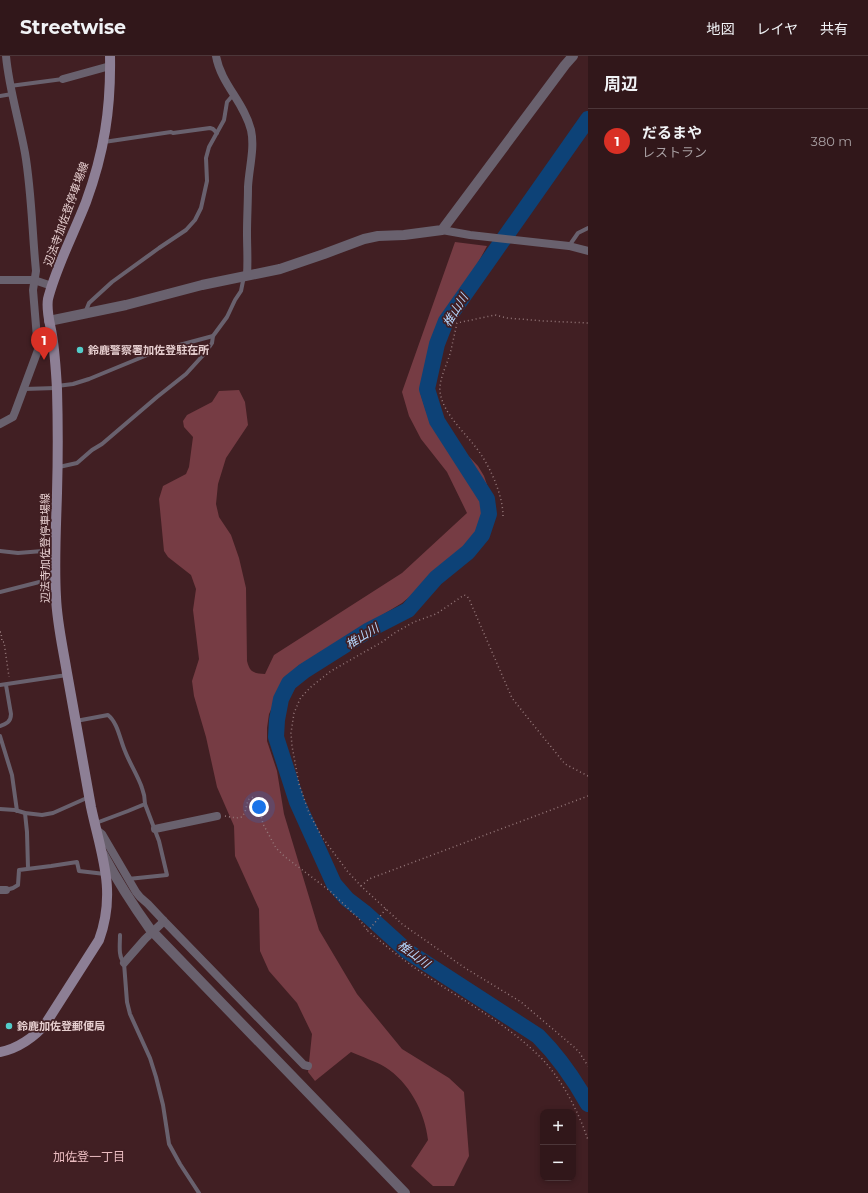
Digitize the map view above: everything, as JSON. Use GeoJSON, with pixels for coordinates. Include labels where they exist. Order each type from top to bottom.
{"type":"FeatureCollection","features":[{"type":"Feature","properties":{"kind":"main road","name":"辺法寺加佐登停車場線"},"geometry":{"type":"LineString","coordinates":[[0,1052],[14,1048],[43,1028],[60,1004],[99,940],[104,928],[108,904],[108,890],[103,853],[96,826],[75,721],[56,599],[55,578],[58,467],[57,387],[48,302],[52,286],[86,201],[104,142],[109,104],[110,61]]}},
{"type":"Feature","properties":{"kind":"street"},"geometry":{"type":"LineString","coordinates":[[0,424],[13,417],[38,350],[33,290],[36,271],[29,177],[22,136],[11,90],[6,56]]}},
{"type":"Feature","properties":{"kind":"street"},"geometry":{"type":"LineString","coordinates":[[216,56],[219,69],[226,85],[234,94],[246,114],[252,137],[247,216],[248,264],[246,276]]}},
{"type":"Feature","properties":{"kind":"street"},"geometry":{"type":"LineString","coordinates":[[442,230],[564,65],[573,56]]}},
{"type":"Feature","properties":{"kind":"street"},"geometry":{"type":"LineString","coordinates":[[63,79],[110,61]]}},
{"type":"Feature","properties":{"kind":"street"},"geometry":{"type":"LineString","coordinates":[[49,321],[126,305],[202,285],[280,269],[364,238],[378,236],[442,230],[470,236],[569,246],[588,251]]}},
{"type":"Feature","properties":{"kind":"street"},"geometry":{"type":"LineString","coordinates":[[1,279],[34,280],[52,286]]}},
{"type":"Feature","properties":{"kind":"street"},"geometry":{"type":"LineString","coordinates":[[154,829],[217,816]]}},
{"type":"Feature","properties":{"kind":"street"},"geometry":{"type":"LineString","coordinates":[[96,826],[140,897],[148,904],[162,922],[304,1065],[308,1066]]}},
{"type":"Feature","properties":{"kind":"street"},"geometry":{"type":"LineString","coordinates":[[103,853],[118,883],[150,929],[405,1193]]}},
{"type":"Feature","properties":{"kind":"street"},"geometry":{"type":"LineString","coordinates":[[124,963],[162,922]]}},
{"type":"Feature","properties":{"kind":"lane"},"geometry":{"type":"LineString","coordinates":[[0,96],[11,90],[63,79]]}},
{"type":"Feature","properties":{"kind":"lane"},"geometry":{"type":"LineString","coordinates":[[85,313],[89,303],[112,282],[186,230],[195,220],[201,208],[206,181],[206,158],[209,147],[224,120],[227,102],[234,94]]}},
{"type":"Feature","properties":{"kind":"lane"},"geometry":{"type":"LineString","coordinates":[[104,142],[210,128],[213,128],[216,133]]}},
{"type":"Feature","properties":{"kind":"lane"},"geometry":{"type":"LineString","coordinates":[[569,246],[578,233],[588,228]]}},
{"type":"Feature","properties":{"kind":"lane"},"geometry":{"type":"LineString","coordinates":[[58,467],[77,463],[186,374],[212,343],[213,336],[227,317],[241,291],[246,276]]}},
{"type":"Feature","properties":{"kind":"lane"},"geometry":{"type":"LineString","coordinates":[[24,389],[57,387],[73,384],[157,351],[213,336]]}},
{"type":"Feature","properties":{"kind":"lane"},"geometry":{"type":"LineString","coordinates":[[0,551],[18,552],[56,550]]}},
{"type":"Feature","properties":{"kind":"lane"},"geometry":{"type":"LineString","coordinates":[[0,592],[55,578]]}},
{"type":"Feature","properties":{"kind":"lane"},"geometry":{"type":"LineString","coordinates":[[0,685],[68,675]]}},
{"type":"Feature","properties":{"kind":"lane"},"geometry":{"type":"LineString","coordinates":[[0,726],[7,723],[11,718],[8,685]]}},
{"type":"Feature","properties":{"kind":"lane"},"geometry":{"type":"LineString","coordinates":[[75,721],[108,715],[141,785],[145,804],[163,855],[167,875],[128,879]]}},
{"type":"Feature","properties":{"kind":"lane"},"geometry":{"type":"LineString","coordinates":[[0,736],[12,775],[17,811]]}},
{"type":"Feature","properties":{"kind":"lane"},"geometry":{"type":"LineString","coordinates":[[0,809],[42,815],[53,813],[90,797]]}},
{"type":"Feature","properties":{"kind":"lane"},"geometry":{"type":"LineString","coordinates":[[96,826],[145,804]]}},
{"type":"Feature","properties":{"kind":"lane"},"geometry":{"type":"LineString","coordinates":[[25,813],[28,868]]}},
{"type":"Feature","properties":{"kind":"lane"},"geometry":{"type":"LineString","coordinates":[[3,890],[13,888],[18,885],[19,870],[28,868],[77,862],[79,871],[106,874]]}},
{"type":"Feature","properties":{"kind":"lane"},"geometry":{"type":"LineString","coordinates":[[120,935],[120,954],[124,963],[127,1002],[130,1014],[150,1058],[156,1076],[169,1144],[199,1193]]}},
{"type":"Feature","properties":{"kind":"path"},"geometry":{"type":"LineString","coordinates":[[503,516],[503,505],[491,472],[480,453],[442,402],[440,390],[457,323],[495,315],[507,318],[537,321],[588,323]]}},
{"type":"Feature","properties":{"kind":"path"},"geometry":{"type":"LineString","coordinates":[[588,776],[566,764],[512,698],[469,599],[464,595],[436,614],[414,622],[382,642],[331,670],[304,694],[300,699],[294,713],[291,733],[299,784],[309,813],[322,836],[348,872],[402,924],[460,964],[521,1002],[580,1052],[588,1066]]}},
{"type":"Feature","properties":{"kind":"path"},"geometry":{"type":"LineString","coordinates":[[0,632],[2,642],[4,642],[8,685]]}},
{"type":"Feature","properties":{"kind":"path"},"geometry":{"type":"LineString","coordinates":[[361,886],[368,879],[588,796]]}},
{"type":"Feature","properties":{"kind":"path"},"geometry":{"type":"LineString","coordinates":[[217,816],[236,818],[242,817],[244,815],[248,800],[253,797],[256,798],[263,824],[276,848],[284,856],[330,891],[385,946],[427,977],[473,1005],[515,1034],[536,1053],[566,1090],[588,1140]]}},
{"type":"Feature","properties":{"kind":"path"},"geometry":{"type":"LineString","coordinates":[[368,930],[386,908]]}},
{"type":"Feature","properties":{"kind":"shaded area"},"geometry":{"type":"Polygon","coordinates":[[[455,242],[487,246],[427,357],[420,392],[426,411],[478,466],[484,476],[493,502],[485,528],[478,541],[402,603],[298,666],[287,677],[281,689],[269,714],[267,728],[267,741],[277,771],[284,814],[319,930],[357,994],[402,1049],[449,1078],[464,1092],[469,1156],[454,1186],[433,1186],[411,1166],[428,1140],[426,1129],[414,1099],[408,1089],[394,1073],[373,1061],[351,1052],[315,1081],[308,1072],[312,1034],[297,1003],[269,971],[260,951],[259,909],[235,856],[234,826],[217,787],[206,737],[194,696],[192,681],[199,659],[193,610],[196,589],[191,575],[168,557],[164,551],[159,499],[163,486],[186,474],[189,467],[193,437],[184,427],[183,421],[187,415],[212,402],[219,391],[239,390],[245,402],[248,425],[226,458],[218,484],[216,504],[219,517],[231,535],[239,558],[246,588],[247,661],[251,670],[255,673],[265,674],[274,655],[402,573],[467,513],[447,472],[421,439],[409,416],[402,392],[455,242]]]}},
{"type":"Feature","properties":{"kind":"waterway","name":"椎山川"},"geometry":{"type":"LineString","coordinates":[[588,119],[446,321],[437,344],[427,389],[437,421],[487,499],[489,514],[482,535],[468,552],[436,578],[408,610],[369,630],[304,671],[289,683],[281,699],[277,720],[276,737],[297,802],[334,884],[347,899],[364,912],[407,951],[538,1036],[565,1068],[588,1104]]}},
{"type":"Feature","properties":{"kind":"place","name":"鈴鹿警察署加佐登駐在所"},"geometry":{"type":"Point","coordinates":[80,350]}},
{"type":"Feature","properties":{"kind":"place","name":"だるまや"},"geometry":{"type":"Point","coordinates":[44,360]}},
{"type":"Feature","properties":{"kind":"place","name":"鈴鹿加佐登郵便局"},"geometry":{"type":"Point","coordinates":[9,1026]}},
{"type":"Feature","properties":{"kind":"district","name":"加佐登一丁目"},"geometry":{"type":"Point","coordinates":[89,1156]}}]}
